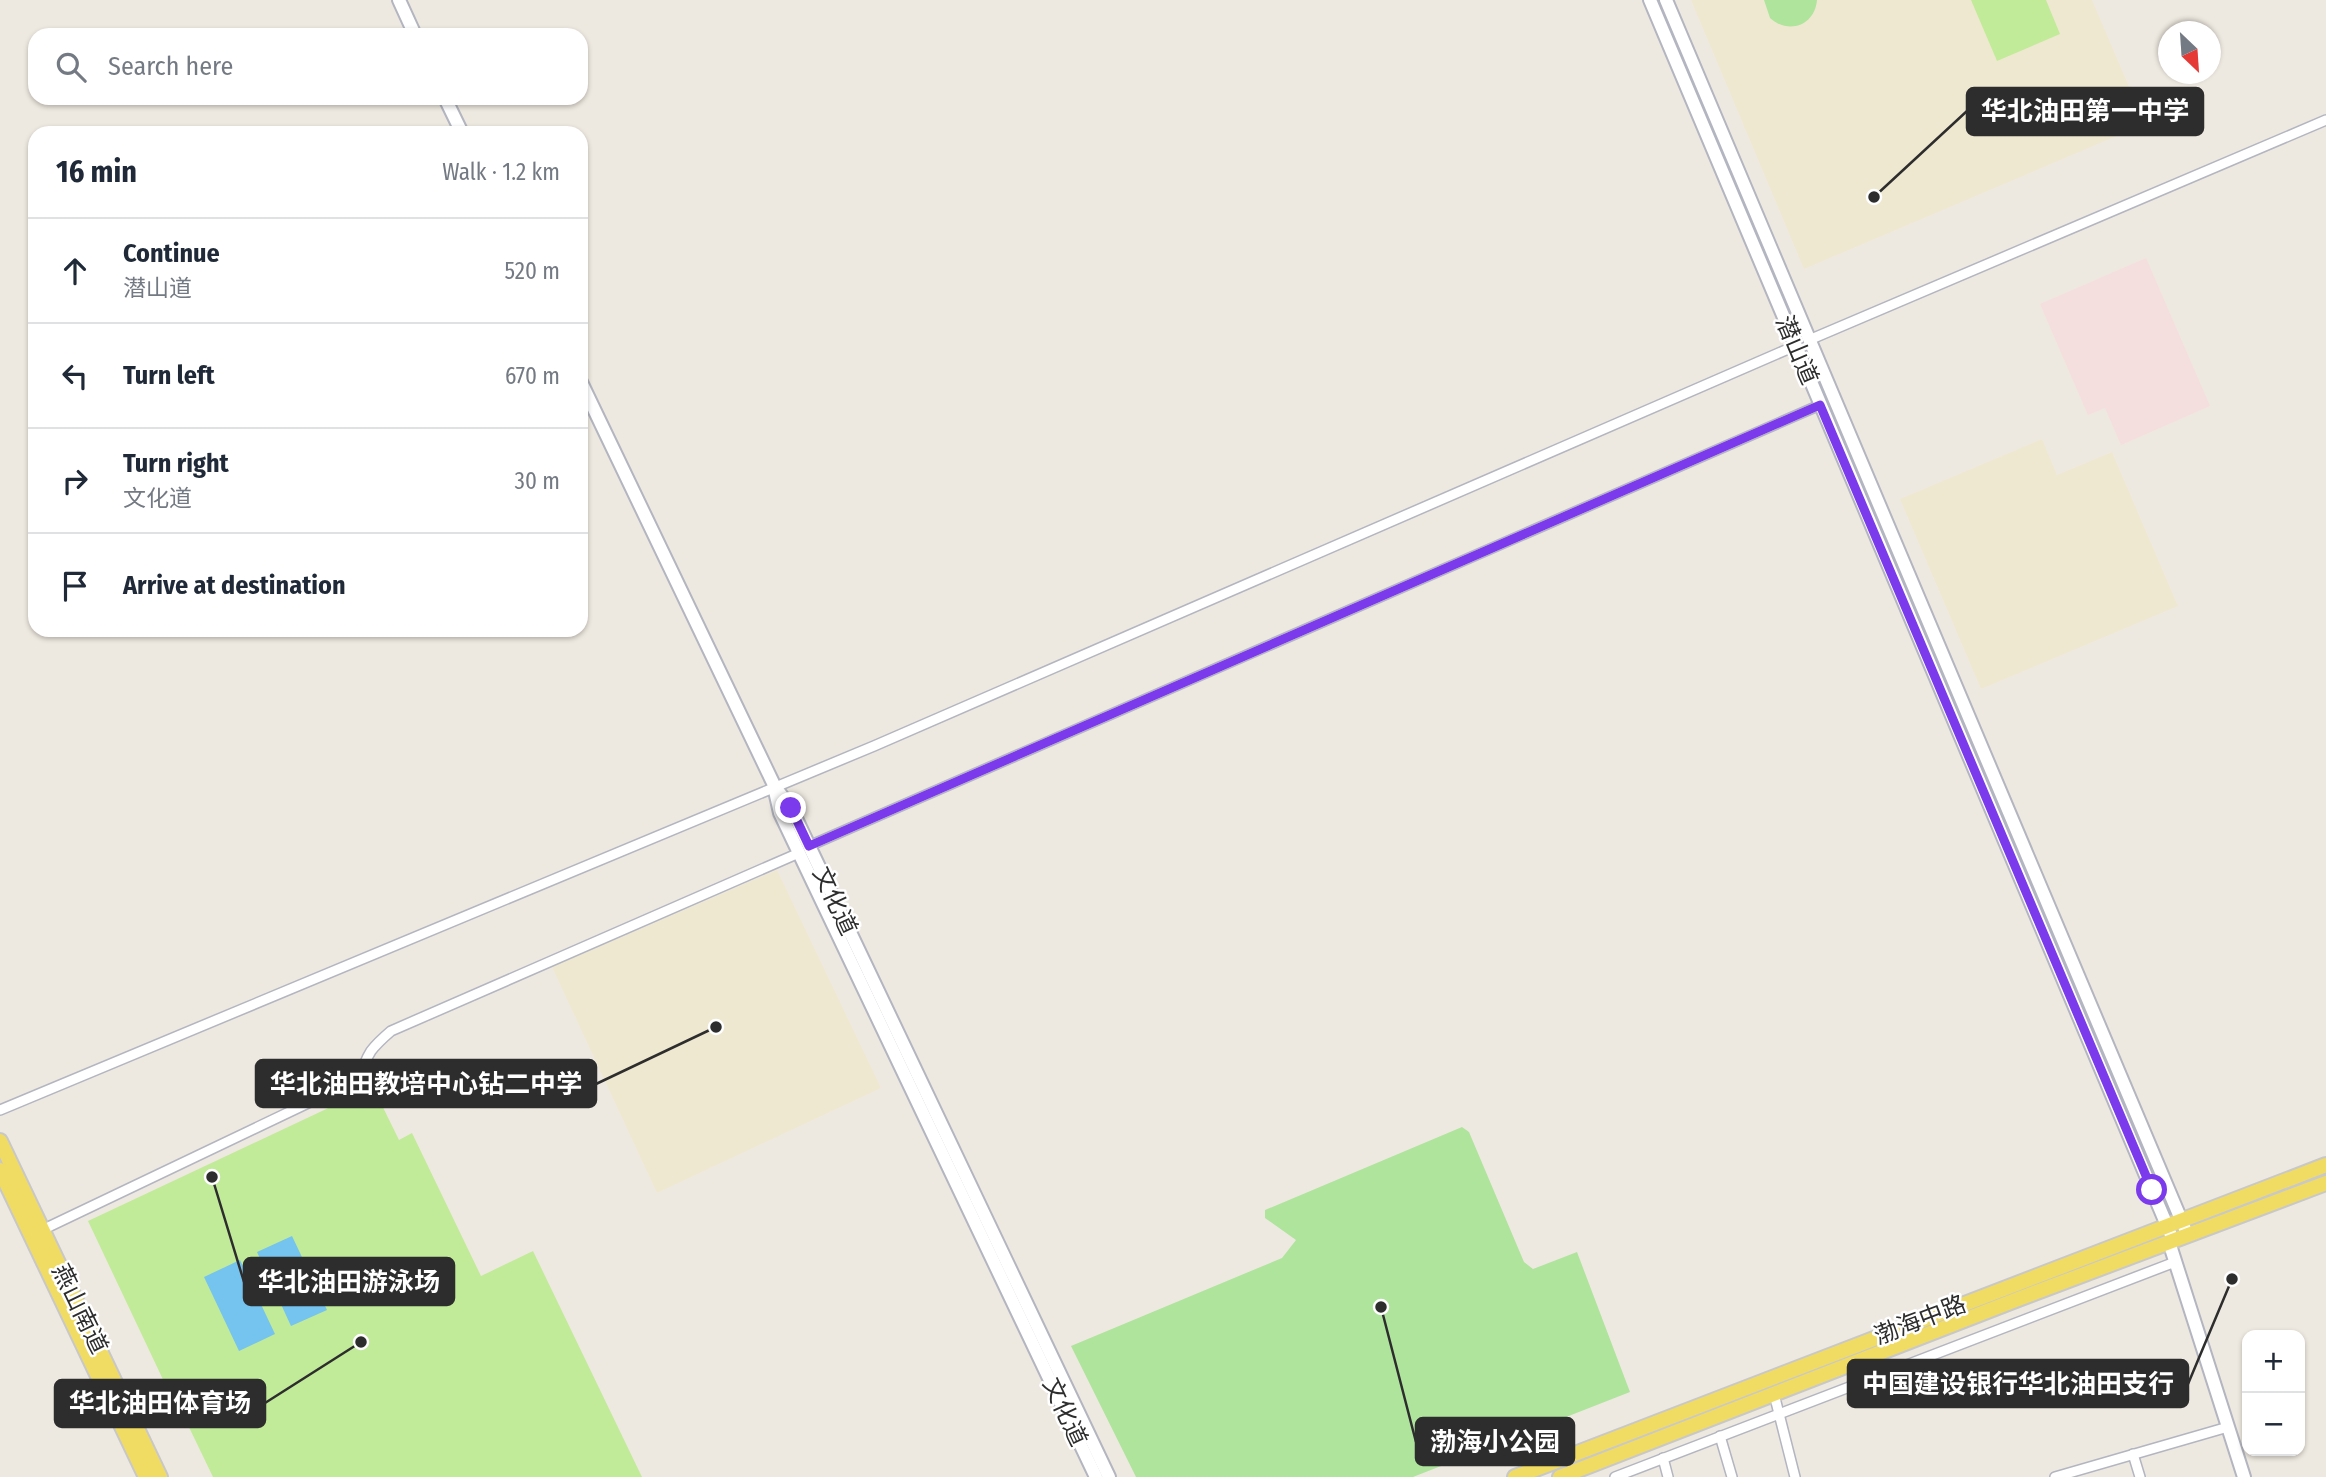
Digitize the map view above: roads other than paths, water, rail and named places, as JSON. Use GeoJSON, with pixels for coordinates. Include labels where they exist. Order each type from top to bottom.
{"type":"FeatureCollection","features":[{"type":"Feature","properties":{"kind":"main road"},"geometry":{"type":"LineString","coordinates":[[399,0],[412,28]]}},
{"type":"Feature","properties":{"kind":"main road","name":"潜山道"},"geometry":{"type":"LineString","coordinates":[[1650,0],[1820,405],[2174,1223]]}},
{"type":"Feature","properties":{"kind":"main road","name":"潜山道"},"geometry":{"type":"LineString","coordinates":[[1666,0],[2174,1223],[2177,1239],[2175,1262],[2244,1477]]}},
{"type":"Feature","properties":{"kind":"main road"},"geometry":{"type":"LineString","coordinates":[[449,105],[459,126]]}},
{"type":"Feature","properties":{"kind":"main road","name":"文化道"},"geometry":{"type":"LineString","coordinates":[[588,397],[775,787],[780,813],[804,850],[1110,1477]]}},
{"type":"Feature","properties":{"kind":"main road","name":"文化道"},"geometry":{"type":"LineString","coordinates":[[804,850],[1096,1477]]}},
{"type":"Feature","properties":{"kind":"main road","name":"燕山南道"},"geometry":{"type":"LineString","coordinates":[[0,1141],[160,1477]]}},
{"type":"Feature","properties":{"kind":"main road","name":"渤海中路"},"geometry":{"type":"LineString","coordinates":[[1514,1477],[2326,1165]]}},
{"type":"Feature","properties":{"kind":"main road","name":"燕山南道"},"geometry":{"type":"LineString","coordinates":[[0,1170],[146,1477]]}},
{"type":"Feature","properties":{"kind":"main road","name":"渤海中路"},"geometry":{"type":"LineString","coordinates":[[1560,1477],[2326,1183]]}},
{"type":"Feature","properties":{"kind":"street"},"geometry":{"type":"LineString","coordinates":[[1809,340],[2326,120]]}},
{"type":"Feature","properties":{"kind":"street"},"geometry":{"type":"LineString","coordinates":[[0,1110],[775,787],[1795,346]]}},
{"type":"Feature","properties":{"kind":"street"},"geometry":{"type":"LineString","coordinates":[[42,1230],[350,1083],[360,1075],[376,1044],[391,1031],[1820,405]]}},
{"type":"Feature","properties":{"kind":"street"},"geometry":{"type":"LineString","coordinates":[[1615,1477],[2175,1262]]}},
{"type":"Feature","properties":{"kind":"street"},"geometry":{"type":"LineString","coordinates":[[1774,1394],[1795,1477]]}},
{"type":"Feature","properties":{"kind":"street"},"geometry":{"type":"LineString","coordinates":[[2056,1477],[2228,1427]]}},
{"type":"Feature","properties":{"kind":"street"},"geometry":{"type":"LineString","coordinates":[[1720,1436],[1732,1477]]}},
{"type":"Feature","properties":{"kind":"street"},"geometry":{"type":"LineString","coordinates":[[2133,1454],[2140,1477]]}},
{"type":"Feature","properties":{"kind":"street"},"geometry":{"type":"LineString","coordinates":[[1663,1458],[1668,1477]]}},
{"type":"Feature","properties":{"kind":"water"},"geometry":{"type":"Polygon","coordinates":[[[292,1236],[327,1310],[291,1326],[257,1252],[292,1236]]]}},
{"type":"Feature","properties":{"kind":"water"},"geometry":{"type":"Polygon","coordinates":[[[240,1260],[275,1334],[239,1351],[204,1277],[240,1260]]]}},
{"type":"Feature","properties":{"kind":"place","name":"华北油田第一中学"},"geometry":{"type":"Point","coordinates":[1874,197]}},
{"type":"Feature","properties":{"kind":"place","name":"华北油田教培中心钻二中学"},"geometry":{"type":"Point","coordinates":[716,1027]}},
{"type":"Feature","properties":{"kind":"place","name":"华北油田游泳场"},"geometry":{"type":"Point","coordinates":[212,1177]}},
{"type":"Feature","properties":{"kind":"place","name":"中国建设银行华北油田支行"},"geometry":{"type":"Point","coordinates":[2232,1279]}},
{"type":"Feature","properties":{"kind":"place","name":"渤海小公园"},"geometry":{"type":"Point","coordinates":[1381,1307]}},
{"type":"Feature","properties":{"kind":"place","name":"华北油田体育场"},"geometry":{"type":"Point","coordinates":[361,1342]}}]}
